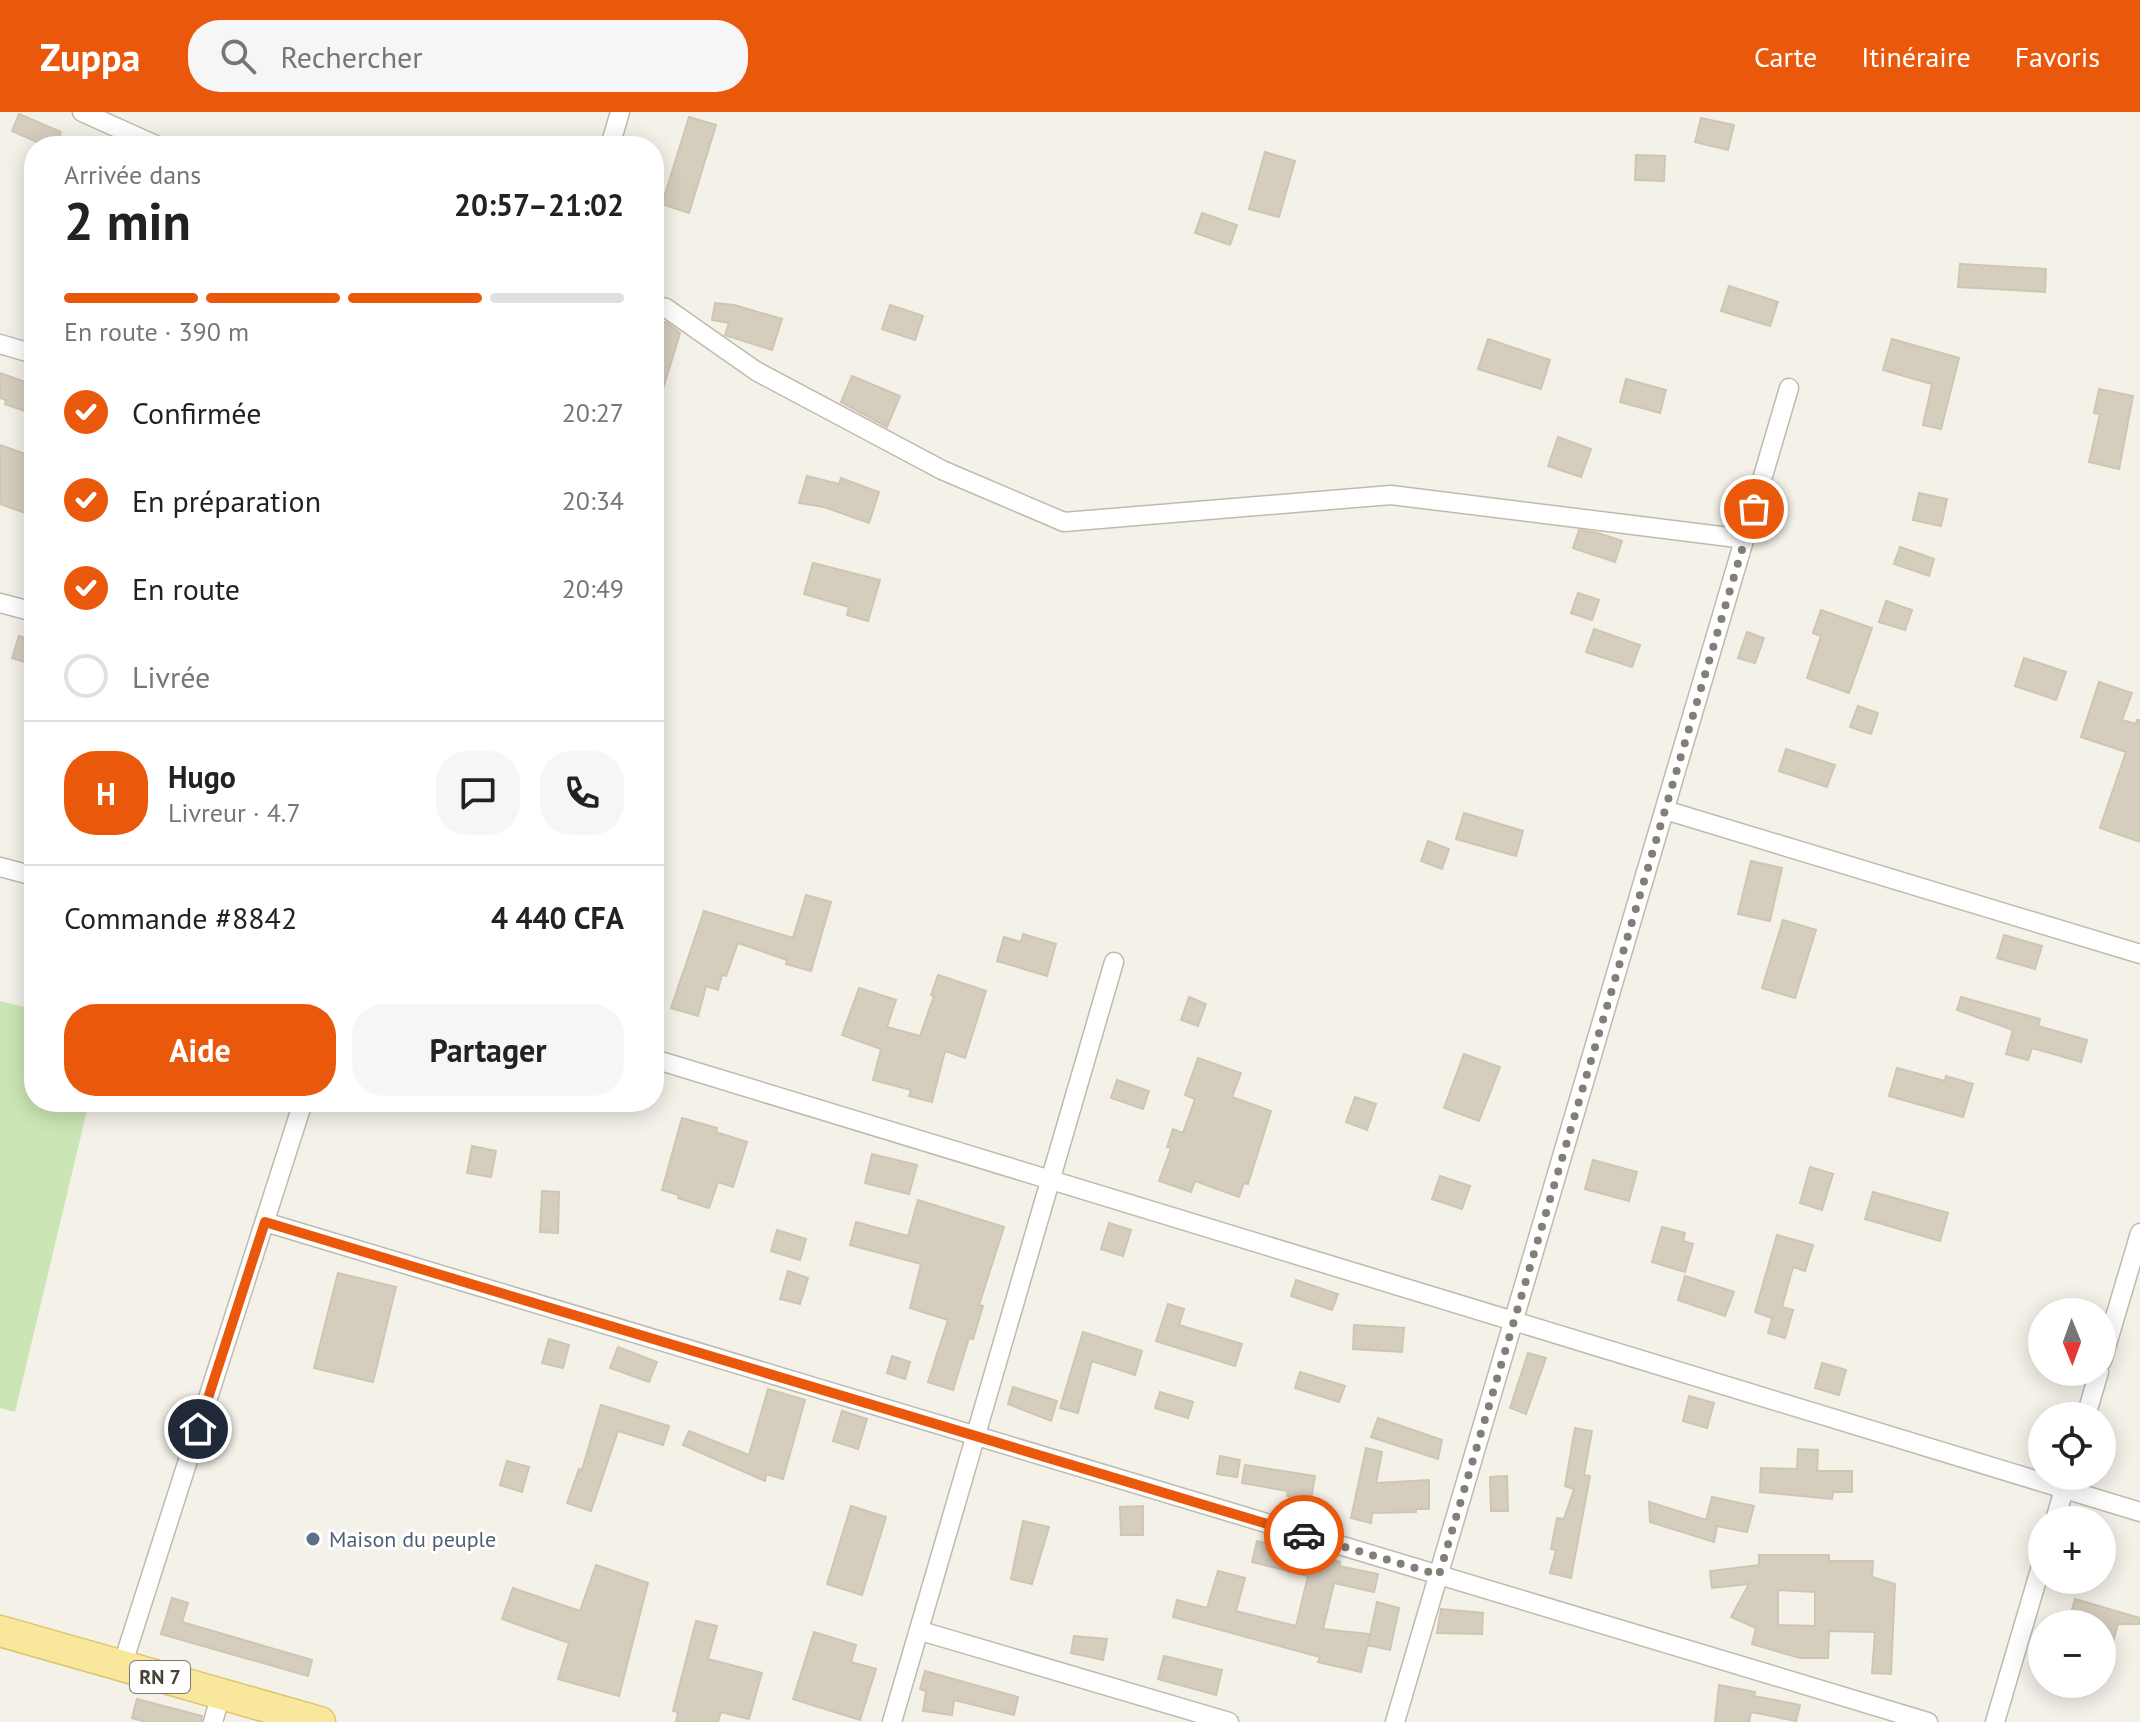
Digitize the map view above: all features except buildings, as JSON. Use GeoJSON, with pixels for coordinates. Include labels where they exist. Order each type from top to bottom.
{"type":"FeatureCollection","features":[{"type":"Feature","properties":{"kind":"main road","name":"RN 7"},"geometry":{"type":"LineString","coordinates":[[0,1631],[122,1666],[217,1708],[320,1722]]}},
{"type":"Feature","properties":{"kind":"street"},"geometry":{"type":"LineString","coordinates":[[82,112],[136,136]]}},
{"type":"Feature","properties":{"kind":"street"},"geometry":{"type":"LineString","coordinates":[[613,136],[620,112]]}},
{"type":"Feature","properties":{"kind":"street"},"geometry":{"type":"LineString","coordinates":[[664,308],[756,371],[942,470],[1064,522],[1391,495],[1745,539]]}},
{"type":"Feature","properties":{"kind":"street"},"geometry":{"type":"LineString","coordinates":[[0,344],[24,351]]}},
{"type":"Feature","properties":{"kind":"street"},"geometry":{"type":"LineString","coordinates":[[1395,1722],[1789,388]]}},
{"type":"Feature","properties":{"kind":"street"},"geometry":{"type":"LineString","coordinates":[[0,603],[24,609]]}},
{"type":"Feature","properties":{"kind":"street"},"geometry":{"type":"LineString","coordinates":[[1665,810],[2140,954]]}},
{"type":"Feature","properties":{"kind":"street"},"geometry":{"type":"LineString","coordinates":[[0,867],[24,873]]}},
{"type":"Feature","properties":{"kind":"street"},"geometry":{"type":"LineString","coordinates":[[892,1722],[1114,962]]}},
{"type":"Feature","properties":{"kind":"street"},"geometry":{"type":"LineString","coordinates":[[664,1062],[1514,1322],[2028,1471]]}},
{"type":"Feature","properties":{"kind":"street"},"geometry":{"type":"LineString","coordinates":[[122,1666],[300,1112]]}},
{"type":"Feature","properties":{"kind":"street"},"geometry":{"type":"LineString","coordinates":[[265,1222],[1928,1722]]}},
{"type":"Feature","properties":{"kind":"street"},"geometry":{"type":"LineString","coordinates":[[2116,1314],[2140,1233]]}},
{"type":"Feature","properties":{"kind":"street"},"geometry":{"type":"LineString","coordinates":[[2086,1490],[2140,1512]]}},
{"type":"Feature","properties":{"kind":"street"},"geometry":{"type":"LineString","coordinates":[[1995,1722],[2033,1594]]}},
{"type":"Feature","properties":{"kind":"street"},"geometry":{"type":"LineString","coordinates":[[921,1631],[1229,1722]]}},
{"type":"Feature","properties":{"kind":"green space"},"geometry":{"type":"Polygon","coordinates":[[[0,1001],[24,1007],[24,1112],[87,1112],[15,1412],[0,1408],[0,1001]]]}},
{"type":"Feature","properties":{"kind":"way so far"},"geometry":{"type":"LineString","coordinates":[[1304,1535],[1439,1575],[1754,509]]}},
{"type":"Feature","properties":{"kind":"place","name":"Maison du peuple"},"geometry":{"type":"Point","coordinates":[313,1539]}},
{"type":"Feature","properties":{"kind":"route"},"geometry":{"type":"LineString","coordinates":[[198,1429],[265,1222],[1304,1535]]}}]}
